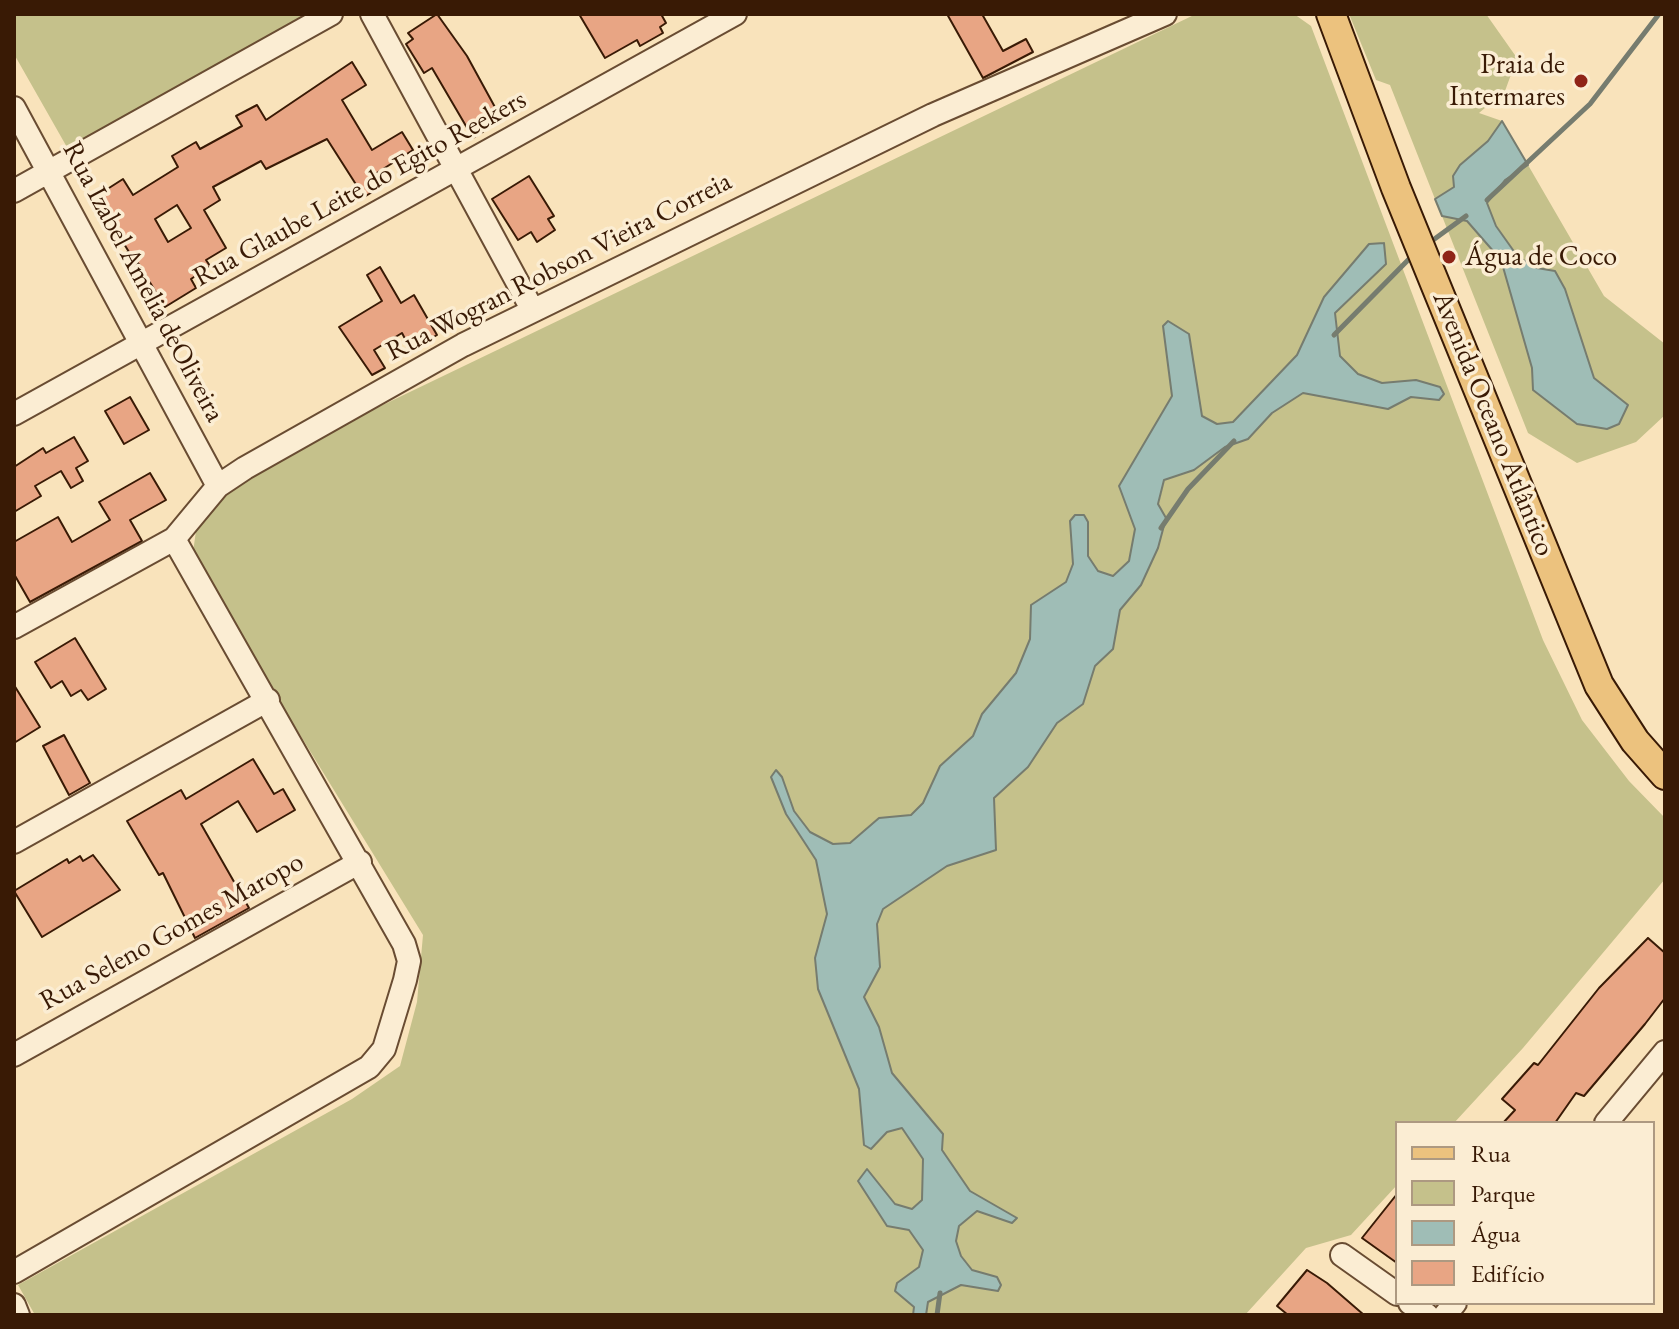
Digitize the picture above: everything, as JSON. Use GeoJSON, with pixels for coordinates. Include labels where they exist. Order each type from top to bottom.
{"type":"FeatureCollection","features":[{"type":"Feature","properties":{"kind":"main road","name":"Avenida Oceano Atlântico"},"geometry":{"type":"LineString","coordinates":[[1331,14],[1396,188],[1599,685],[1635,741],[1665,775]]}},
{"type":"Feature","properties":{"kind":"street"},"geometry":{"type":"LineString","coordinates":[[14,191],[331,14]]}},
{"type":"Feature","properties":{"kind":"street"},"geometry":{"type":"LineString","coordinates":[[372,14],[532,309]]}},
{"type":"Feature","properties":{"kind":"street","name":"Rua Glaube Leite do Egito Reekers"},"geometry":{"type":"LineString","coordinates":[[14,414],[735,14]]}},
{"type":"Feature","properties":{"kind":"street","name":"Rua Wogran Robson Vieira Correia"},"geometry":{"type":"LineString","coordinates":[[14,627],[174,539],[218,486],[532,309],[933,115],[1151,17]]}},
{"type":"Feature","properties":{"kind":"street","name":"Rua Izabel Amelia deOliveira"},"geometry":{"type":"LineString","coordinates":[[14,108],[218,486]]}},
{"type":"Feature","properties":{"kind":"street"},"geometry":{"type":"LineString","coordinates":[[14,1272],[369,1067],[384,1049],[409,961],[404,944],[360,862],[174,539]]}},
{"type":"Feature","properties":{"kind":"street"},"geometry":{"type":"LineString","coordinates":[[14,842],[268,700]]}},
{"type":"Feature","properties":{"kind":"street","name":"Rua Seleno Gomes Maropo"},"geometry":{"type":"LineString","coordinates":[[14,1055],[360,862]]}},
{"type":"Feature","properties":{"kind":"street"},"geometry":{"type":"LineString","coordinates":[[1608,1121],[1665,1052]]}},
{"type":"Feature","properties":{"kind":"street"},"geometry":{"type":"LineString","coordinates":[[1342,1255],[1395,1293]]}},
{"type":"Feature","properties":{"kind":"street"},"geometry":{"type":"LineString","coordinates":[[14,1305],[18,1315]]}},
{"type":"Feature","properties":{"kind":"green space"},"geometry":{"type":"Polygon","coordinates":[[[14,14],[311,14],[68,149],[14,54],[14,14]]]}},
{"type":"Feature","properties":{"kind":"green space"},"geometry":{"type":"Polygon","coordinates":[[[1196,14],[1294,14],[1311,26],[1543,640],[1582,720],[1629,781],[1665,818],[1665,879],[1523,1048],[1456,1121],[1395,1121],[1395,1187],[1351,1235],[1306,1248],[1245,1315],[926,1315],[928,1302],[961,1285],[997,1291],[997,1277],[972,1270],[961,1256],[956,1241],[959,1225],[977,1211],[1011,1223],[1016,1218],[970,1191],[942,1150],[943,1134],[892,1073],[879,1027],[864,997],[880,967],[877,924],[883,909],[947,866],[996,850],[994,798],[1028,767],[1057,723],[1083,704],[1095,666],[1113,649],[1120,610],[1141,585],[1164,480],[1194,470],[1225,447],[1248,439],[1272,413],[1303,393],[1388,409],[1411,397],[1439,400],[1416,380],[1382,383],[1358,374],[1340,356],[1335,313],[1386,264],[1384,243],[1369,244],[1324,297],[1297,355],[1233,422],[1217,424],[1202,416],[1189,334],[1163,326],[1172,396],[1119,486],[1135,529],[1129,561],[1112,576],[1098,571],[1088,556],[1088,522],[1070,521],[1073,564],[1066,582],[1031,605],[1030,639],[1016,673],[982,714],[973,736],[940,766],[923,803],[911,815],[879,818],[850,843],[833,844],[810,832],[794,811],[782,777],[786,814],[816,860],[827,914],[815,958],[818,989],[859,1089],[864,1145],[871,1149],[887,1132],[902,1128],[923,1158],[922,1200],[912,1210],[895,1204],[867,1169],[923,1250],[919,1267],[897,1283],[914,1307],[913,1315],[35,1315],[18,1285],[352,1099],[400,1066],[417,1002],[423,935],[192,559],[197,524],[227,493],[310,440],[1196,14]]]}},
{"type":"Feature","properties":{"kind":"green space"},"geometry":{"type":"Polygon","coordinates":[[[1349,14],[1486,14],[1517,58],[1505,91],[1479,113],[1502,121],[1488,141],[1460,165],[1454,187],[1448,194],[1435,199],[1390,85],[1376,80],[1349,14]]]}},
{"type":"Feature","properties":{"kind":"green space"},"geometry":{"type":"Polygon","coordinates":[[[1528,165],[1604,296],[1665,344],[1665,415],[1636,442],[1577,463],[1528,433],[1442,216],[1467,221],[1501,260],[1532,368],[1533,390],[1556,406],[1628,405],[1594,378],[1565,289],[1518,257],[1492,219],[1487,203],[1491,194],[1528,165]]]}},
{"type":"Feature","properties":{"kind":"water"},"geometry":{"type":"Polygon","coordinates":[[[1502,121],[1528,165],[1505,180],[1487,203],[1496,226],[1518,257],[1537,268],[1555,271],[1565,289],[1594,378],[1628,405],[1619,424],[1607,429],[1577,424],[1533,390],[1532,368],[1501,260],[1467,221],[1442,216],[1435,199],[1454,187],[1453,176],[1460,165],[1488,141],[1502,121]]]}},
{"type":"Feature","properties":{"kind":"water"},"geometry":{"type":"Polygon","coordinates":[[[1384,243],[1386,264],[1335,313],[1340,356],[1358,374],[1382,383],[1416,380],[1440,387],[1444,394],[1439,400],[1411,397],[1388,409],[1303,393],[1272,413],[1248,439],[1225,447],[1194,470],[1164,480],[1158,504],[1166,518],[1158,548],[1141,585],[1120,610],[1113,649],[1095,666],[1083,704],[1057,723],[1028,767],[994,798],[996,850],[947,866],[883,909],[877,924],[880,967],[864,997],[879,1027],[892,1073],[943,1134],[942,1150],[970,1191],[1017,1218],[1012,1223],[977,1211],[959,1226],[956,1241],[961,1256],[972,1270],[997,1277],[1001,1285],[998,1291],[961,1285],[928,1302],[926,1315],[913,1315],[914,1307],[895,1291],[897,1283],[919,1267],[923,1250],[909,1230],[887,1226],[858,1181],[867,1169],[895,1204],[912,1209],[922,1200],[923,1159],[902,1128],[887,1132],[871,1149],[864,1145],[859,1089],[818,989],[815,958],[827,914],[816,860],[786,814],[771,777],[776,770],[782,777],[794,811],[810,832],[833,844],[850,843],[879,818],[911,815],[923,803],[940,766],[973,736],[982,714],[1016,673],[1030,639],[1031,605],[1066,582],[1073,564],[1070,521],[1075,515],[1084,515],[1088,522],[1088,556],[1098,571],[1113,576],[1129,561],[1135,529],[1119,486],[1172,396],[1163,326],[1168,321],[1189,334],[1202,416],[1217,424],[1233,422],[1297,355],[1324,297],[1369,244],[1384,243]]]}},
{"type":"Feature","properties":{"kind":"building"},"geometry":{"type":"Polygon","coordinates":[[[437,14],[467,56],[502,120],[473,138],[432,68],[424,73],[406,44],[413,39],[408,33],[437,14]]]}},
{"type":"Feature","properties":{"kind":"building"},"geometry":{"type":"Polygon","coordinates":[[[579,14],[661,14],[666,23],[660,27],[663,33],[640,46],[637,40],[605,58],[579,14]]]}},
{"type":"Feature","properties":{"kind":"building"},"geometry":{"type":"Polygon","coordinates":[[[947,14],[982,14],[1003,51],[1026,39],[1033,52],[983,78],[947,14]]]}},
{"type":"Feature","properties":{"kind":"building"},"geometry":{"type":"Polygon","coordinates":[[[352,62],[366,85],[342,100],[372,150],[402,132],[413,150],[372,176],[379,188],[364,197],[327,139],[266,169],[261,161],[213,187],[220,200],[204,210],[226,248],[206,260],[210,266],[191,279],[196,288],[165,307],[138,263],[133,266],[126,253],[129,252],[95,197],[123,179],[133,195],[178,167],[172,156],[196,142],[200,149],[242,126],[236,116],[257,105],[266,120],[352,62]],[[177,205],[155,219],[168,242],[191,228],[177,205]]]}},
{"type":"Feature","properties":{"kind":"building"},"geometry":{"type":"Polygon","coordinates":[[[529,176],[554,216],[548,219],[555,230],[537,242],[531,232],[518,240],[492,199],[529,176]]]}},
{"type":"Feature","properties":{"kind":"building"},"geometry":{"type":"Polygon","coordinates":[[[380,267],[401,303],[414,295],[437,335],[411,350],[402,333],[374,350],[385,368],[372,375],[339,327],[382,301],[367,275],[380,267]]]}},
{"type":"Feature","properties":{"kind":"building"},"geometry":{"type":"Polygon","coordinates":[[[130,397],[149,430],[124,444],[105,411],[130,397]]]}},
{"type":"Feature","properties":{"kind":"building"},"geometry":{"type":"Polygon","coordinates":[[[74,437],[88,461],[76,468],[83,481],[71,488],[61,471],[35,486],[41,496],[14,512],[14,467],[43,448],[46,453],[74,437]]]}},
{"type":"Feature","properties":{"kind":"building"},"geometry":{"type":"Polygon","coordinates":[[[150,473],[166,500],[130,520],[142,541],[30,602],[14,574],[14,542],[58,517],[72,542],[110,520],[99,502],[150,473]]]}},
{"type":"Feature","properties":{"kind":"building"},"geometry":{"type":"Polygon","coordinates":[[[75,638],[106,689],[88,700],[81,690],[71,696],[62,681],[51,688],[35,662],[75,638]]]}},
{"type":"Feature","properties":{"kind":"building"},"geometry":{"type":"Polygon","coordinates":[[[14,685],[40,727],[14,743],[14,685]]]}},
{"type":"Feature","properties":{"kind":"building"},"geometry":{"type":"Polygon","coordinates":[[[64,735],[90,783],[69,795],[43,746],[64,735]]]}},
{"type":"Feature","properties":{"kind":"building"},"geometry":{"type":"Polygon","coordinates":[[[253,759],[274,794],[283,789],[295,810],[257,832],[238,801],[201,824],[249,908],[195,938],[163,873],[159,875],[127,821],[181,790],[186,799],[253,759]]]}},
{"type":"Feature","properties":{"kind":"building"},"geometry":{"type":"Polygon","coordinates":[[[93,855],[120,890],[42,937],[14,891],[67,859],[69,863],[80,856],[83,861],[93,855]]]}},
{"type":"Feature","properties":{"kind":"building"},"geometry":{"type":"Polygon","coordinates":[[[1648,938],[1665,953],[1665,998],[1584,1096],[1576,1093],[1556,1121],[1505,1121],[1515,1110],[1502,1099],[1534,1063],[1538,1065],[1599,988],[1648,938]]]}},
{"type":"Feature","properties":{"kind":"building"},"geometry":{"type":"Polygon","coordinates":[[[1395,1197],[1395,1262],[1362,1238],[1395,1197]]]}},
{"type":"Feature","properties":{"kind":"building"},"geometry":{"type":"Polygon","coordinates":[[[1307,1270],[1364,1315],[1288,1315],[1277,1306],[1307,1270]]]}},
{"type":"Feature","properties":{"kind":"waterway"},"geometry":{"type":"LineString","coordinates":[[1487,200],[1590,104],[1659,14]]}},
{"type":"Feature","properties":{"kind":"waterway"},"geometry":{"type":"LineString","coordinates":[[1429,243],[1466,216]]}},
{"type":"Feature","properties":{"kind":"waterway"},"geometry":{"type":"LineString","coordinates":[[1334,335],[1414,254]]}},
{"type":"Feature","properties":{"kind":"waterway"},"geometry":{"type":"LineString","coordinates":[[1161,528],[1188,489],[1234,441]]}},
{"type":"Feature","properties":{"kind":"waterway"},"geometry":{"type":"LineString","coordinates":[[937,1315],[940,1293]]}},
{"type":"Feature","properties":{"kind":"place","name":"Praia de Intermares"},"geometry":{"type":"Point","coordinates":[1581,81]}},
{"type":"Feature","properties":{"kind":"place","name":"Água de Coco"},"geometry":{"type":"Point","coordinates":[1449,257]}}]}
